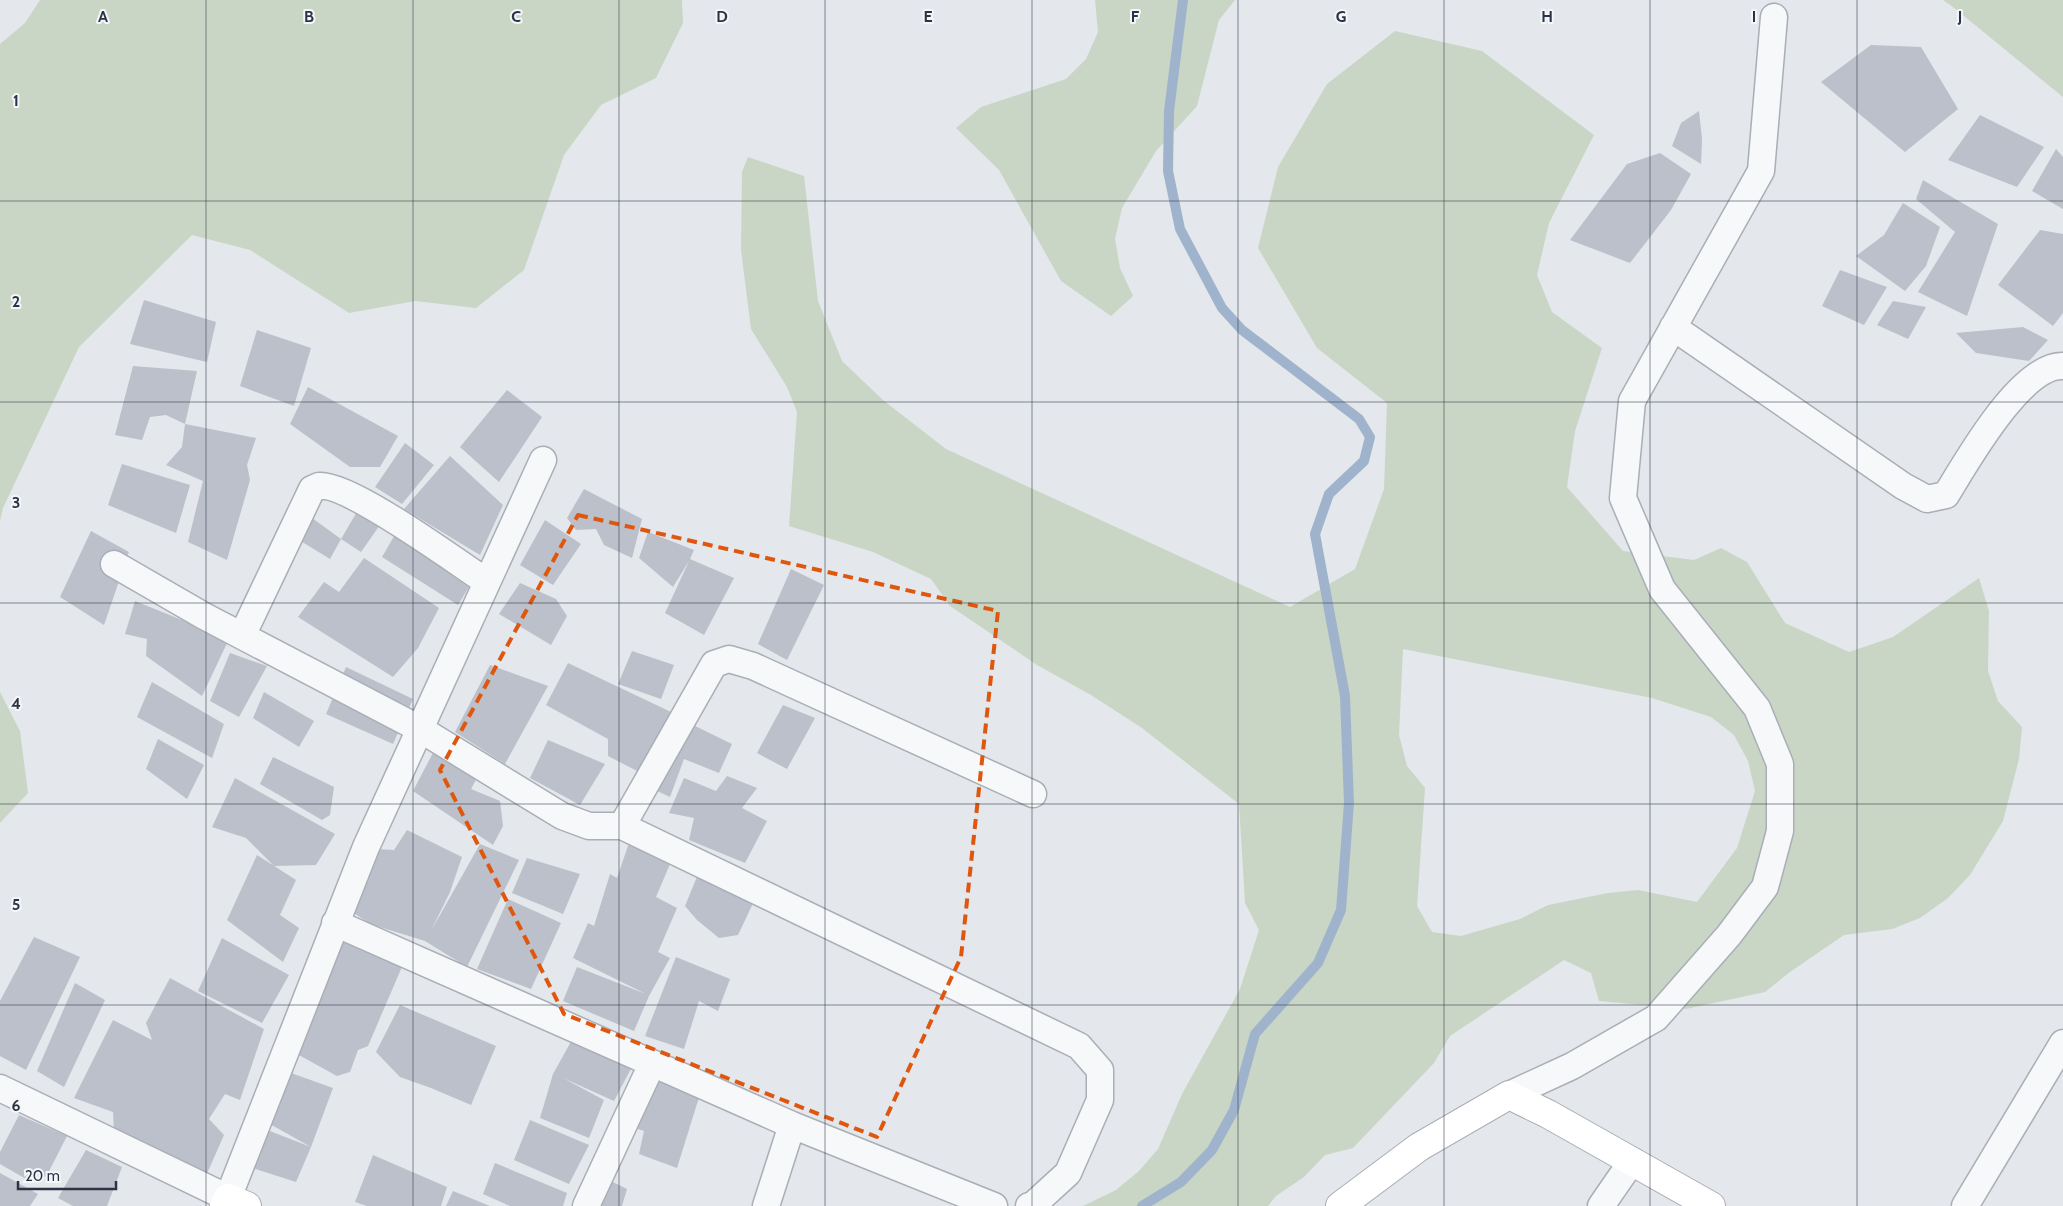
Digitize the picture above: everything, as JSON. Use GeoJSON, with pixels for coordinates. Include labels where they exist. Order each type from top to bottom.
{"type":"FeatureCollection","features":[{"type":"Feature","properties":{"kind":"street"},"geometry":{"type":"LineString","coordinates":[[1340,1206],[1420,1147],[1509,1095],[1572,1066],[1656,1018],[1729,934],[1765,887],[1780,831],[1780,764],[1757,708],[1662,589],[1623,498],[1632,400],[1761,171],[1774,17]]}},
{"type":"Feature","properties":{"kind":"street"},"geometry":{"type":"LineString","coordinates":[[1673,327],[1903,486],[1927,499],[1946,495],[1990,425],[2032,378],[2056,366],[2063,366]]}},
{"type":"Feature","properties":{"kind":"street"},"geometry":{"type":"LineString","coordinates":[[0,1088],[233,1203],[335,923],[366,847],[543,460]]}},
{"type":"Feature","properties":{"kind":"street"},"geometry":{"type":"LineString","coordinates":[[242,636],[312,489],[320,486],[342,492],[382,512],[487,582]]}},
{"type":"Feature","properties":{"kind":"street"},"geometry":{"type":"LineString","coordinates":[[114,564],[242,636],[420,729],[562,816],[589,826],[622,826],[1078,1046],[1100,1070],[1100,1100],[1068,1173],[1033,1205],[1029,1206]]}},
{"type":"Feature","properties":{"kind":"street"},"geometry":{"type":"LineString","coordinates":[[622,826],[714,664],[729,659],[753,666],[1033,794]]}},
{"type":"Feature","properties":{"kind":"street"},"geometry":{"type":"LineString","coordinates":[[335,923],[792,1125],[994,1206]]}},
{"type":"Feature","properties":{"kind":"street"},"geometry":{"type":"LineString","coordinates":[[1964,1206],[2063,1043]]}},
{"type":"Feature","properties":{"kind":"street"},"geometry":{"type":"LineString","coordinates":[[586,1206],[652,1064]]}},
{"type":"Feature","properties":{"kind":"street"},"geometry":{"type":"LineString","coordinates":[[1509,1095],[1548,1114],[1711,1206]]}},
{"type":"Feature","properties":{"kind":"street"},"geometry":{"type":"LineString","coordinates":[[766,1206],[792,1125]]}},
{"type":"Feature","properties":{"kind":"street"},"geometry":{"type":"LineString","coordinates":[[1601,1206],[1632,1161]]}},
{"type":"Feature","properties":{"kind":"highlighted area"},"geometry":{"type":"Polygon","coordinates":[[[578,515],[998,611],[961,957],[877,1137],[564,1014],[440,770],[578,515]]]}},
{"type":"Feature","properties":{"kind":"green space"},"geometry":{"type":"Polygon","coordinates":[[[40,0],[682,0],[683,23],[656,78],[601,105],[564,155],[524,270],[476,308],[415,301],[349,313],[250,250],[192,235],[79,347],[3,508],[0,521],[0,44],[25,23],[40,0]]]}},
{"type":"Feature","properties":{"kind":"green space"},"geometry":{"type":"Polygon","coordinates":[[[1095,0],[1235,0],[1219,20],[1197,106],[1156,151],[1122,208],[1115,239],[1120,268],[1133,296],[1111,316],[1061,281],[999,170],[956,128],[981,107],[1066,79],[1086,59],[1098,32],[1095,0]]]}},
{"type":"Feature","properties":{"kind":"green space"},"geometry":{"type":"Polygon","coordinates":[[[1943,0],[2063,0],[2063,97],[1953,7],[1943,0]]]}},
{"type":"Feature","properties":{"kind":"green space"},"geometry":{"type":"Polygon","coordinates":[[[1395,31],[1482,51],[1594,135],[1549,223],[1537,275],[1552,312],[1602,348],[1575,431],[1567,487],[1623,551],[1694,560],[1721,548],[1747,562],[1785,623],[1849,652],[1893,637],[1979,578],[1989,611],[1988,671],[1998,701],[2022,727],[2019,759],[2003,821],[1970,875],[1948,898],[1920,918],[1892,929],[1844,935],[1790,972],[1765,992],[1686,1009],[1599,1001],[1591,973],[1564,960],[1450,1036],[1434,1063],[1353,1148],[1325,1155],[1304,1177],[1276,1196],[1268,1206],[1083,1206],[1116,1190],[1139,1171],[1158,1149],[1182,1094],[1240,989],[1259,930],[1245,903],[1239,804],[1142,728],[1091,695],[1037,665],[950,606],[931,579],[873,552],[789,526],[797,412],[787,387],[751,329],[741,250],[742,172],[748,157],[804,176],[818,301],[842,361],[883,400],[946,449],[1290,607],[1355,569],[1384,489],[1387,403],[1317,348],[1258,248],[1278,167],[1327,84],[1395,31]],[[1403,649],[1399,735],[1407,766],[1425,788],[1417,906],[1432,932],[1461,936],[1520,919],[1548,905],[1608,893],[1638,890],[1697,902],[1737,848],[1755,791],[1748,761],[1734,735],[1711,717],[1652,698],[1403,649]]]}},
{"type":"Feature","properties":{"kind":"green space"},"geometry":{"type":"Polygon","coordinates":[[[0,692],[20,731],[28,793],[0,823],[0,692]]]}},
{"type":"Feature","properties":{"kind":"building"},"geometry":{"type":"Polygon","coordinates":[[[1871,45],[1921,47],[1958,109],[1905,152],[1821,82],[1871,45]]]}},
{"type":"Feature","properties":{"kind":"building"},"geometry":{"type":"Polygon","coordinates":[[[1699,111],[1702,139],[1701,164],[1672,146],[1681,123],[1699,111]]]}},
{"type":"Feature","properties":{"kind":"building"},"geometry":{"type":"Polygon","coordinates":[[[1980,115],[2044,147],[2017,187],[1948,160],[1980,115]]]}},
{"type":"Feature","properties":{"kind":"building"},"geometry":{"type":"Polygon","coordinates":[[[2056,149],[2063,157],[2063,209],[2032,191],[2056,149]]]}},
{"type":"Feature","properties":{"kind":"building"},"geometry":{"type":"Polygon","coordinates":[[[1660,153],[1691,174],[1671,210],[1630,263],[1570,240],[1627,164],[1660,153]]]}},
{"type":"Feature","properties":{"kind":"building"},"geometry":{"type":"Polygon","coordinates":[[[1923,180],[1998,224],[1967,316],[1918,292],[1955,232],[1916,199],[1923,180]]]}},
{"type":"Feature","properties":{"kind":"building"},"geometry":{"type":"Polygon","coordinates":[[[1903,203],[1940,227],[1926,266],[1905,291],[1856,256],[1884,235],[1903,203]]]}},
{"type":"Feature","properties":{"kind":"building"},"geometry":{"type":"Polygon","coordinates":[[[2040,230],[2063,234],[2063,313],[2053,326],[1998,285],[2040,230]]]}},
{"type":"Feature","properties":{"kind":"building"},"geometry":{"type":"Polygon","coordinates":[[[1840,270],[1887,287],[1864,325],[1822,306],[1840,270]]]}},
{"type":"Feature","properties":{"kind":"building"},"geometry":{"type":"Polygon","coordinates":[[[144,300],[216,322],[207,362],[130,344],[144,300]]]}},
{"type":"Feature","properties":{"kind":"building"},"geometry":{"type":"Polygon","coordinates":[[[1893,301],[1926,307],[1908,339],[1877,325],[1893,301]]]}},
{"type":"Feature","properties":{"kind":"building"},"geometry":{"type":"Polygon","coordinates":[[[2023,327],[2048,340],[2029,361],[1976,353],[1956,333],[2023,327]]]}},
{"type":"Feature","properties":{"kind":"building"},"geometry":{"type":"Polygon","coordinates":[[[257,330],[311,348],[294,406],[240,386],[257,330]]]}},
{"type":"Feature","properties":{"kind":"building"},"geometry":{"type":"Polygon","coordinates":[[[133,366],[197,371],[185,424],[166,415],[150,417],[142,440],[115,435],[133,366]]]}},
{"type":"Feature","properties":{"kind":"building"},"geometry":{"type":"Polygon","coordinates":[[[308,387],[398,436],[380,467],[350,467],[290,424],[308,387]]]}},
{"type":"Feature","properties":{"kind":"building"},"geometry":{"type":"Polygon","coordinates":[[[507,390],[542,417],[499,482],[460,447],[507,390]]]}},
{"type":"Feature","properties":{"kind":"building"},"geometry":{"type":"Polygon","coordinates":[[[185,424],[256,438],[247,465],[250,480],[227,560],[188,542],[203,481],[166,465],[182,447],[185,424]]]}},
{"type":"Feature","properties":{"kind":"building"},"geometry":{"type":"Polygon","coordinates":[[[405,443],[434,465],[402,504],[375,487],[405,443]]]}},
{"type":"Feature","properties":{"kind":"building"},"geometry":{"type":"Polygon","coordinates":[[[450,456],[503,505],[480,555],[404,509],[450,456]]]}},
{"type":"Feature","properties":{"kind":"building"},"geometry":{"type":"Polygon","coordinates":[[[122,464],[190,485],[176,533],[108,505],[122,464]]]}},
{"type":"Feature","properties":{"kind":"building"},"geometry":{"type":"Polygon","coordinates":[[[584,489],[642,519],[632,558],[604,545],[596,529],[576,530],[567,518],[584,489]]]}},
{"type":"Feature","properties":{"kind":"building"},"geometry":{"type":"Polygon","coordinates":[[[358,510],[382,522],[361,552],[341,539],[358,510]]]}},
{"type":"Feature","properties":{"kind":"building"},"geometry":{"type":"Polygon","coordinates":[[[312,518],[341,539],[330,559],[299,540],[312,518]]]}},
{"type":"Feature","properties":{"kind":"building"},"geometry":{"type":"Polygon","coordinates":[[[404,519],[483,564],[458,605],[382,557],[404,519]]]}},
{"type":"Feature","properties":{"kind":"building"},"geometry":{"type":"Polygon","coordinates":[[[545,520],[581,544],[553,585],[520,565],[545,520]]]}},
{"type":"Feature","properties":{"kind":"building"},"geometry":{"type":"Polygon","coordinates":[[[91,531],[129,552],[104,625],[60,597],[91,531]]]}},
{"type":"Feature","properties":{"kind":"building"},"geometry":{"type":"Polygon","coordinates":[[[648,532],[694,550],[690,559],[734,578],[704,635],[665,613],[689,561],[673,587],[639,558],[648,532]]]}},
{"type":"Feature","properties":{"kind":"building"},"geometry":{"type":"Polygon","coordinates":[[[364,558],[439,608],[418,648],[393,677],[298,617],[324,582],[339,592],[364,558]]]}},
{"type":"Feature","properties":{"kind":"building"},"geometry":{"type":"Polygon","coordinates":[[[791,569],[824,585],[787,660],[758,644],[791,569]]]}},
{"type":"Feature","properties":{"kind":"building"},"geometry":{"type":"Polygon","coordinates":[[[520,583],[556,599],[567,616],[551,645],[499,614],[520,583]]]}},
{"type":"Feature","properties":{"kind":"building"},"geometry":{"type":"Polygon","coordinates":[[[135,601],[229,639],[202,696],[146,656],[147,639],[125,634],[135,601]]]}},
{"type":"Feature","properties":{"kind":"building"},"geometry":{"type":"Polygon","coordinates":[[[632,651],[674,665],[661,699],[618,684],[632,651]]]}},
{"type":"Feature","properties":{"kind":"building"},"geometry":{"type":"Polygon","coordinates":[[[230,653],[267,666],[239,717],[210,701],[230,653]]]}},
{"type":"Feature","properties":{"kind":"building"},"geometry":{"type":"Polygon","coordinates":[[[568,663],[671,712],[639,772],[608,756],[608,739],[546,705],[568,663]]]}},
{"type":"Feature","properties":{"kind":"building"},"geometry":{"type":"Polygon","coordinates":[[[490,665],[548,686],[505,764],[455,732],[490,665]]]}},
{"type":"Feature","properties":{"kind":"building"},"geometry":{"type":"Polygon","coordinates":[[[346,667],[413,699],[393,744],[326,714],[346,667]]]}},
{"type":"Feature","properties":{"kind":"building"},"geometry":{"type":"Polygon","coordinates":[[[152,682],[224,724],[212,758],[137,717],[152,682]]]}},
{"type":"Feature","properties":{"kind":"building"},"geometry":{"type":"Polygon","coordinates":[[[264,692],[314,721],[299,747],[253,718],[264,692]]]}},
{"type":"Feature","properties":{"kind":"building"},"geometry":{"type":"Polygon","coordinates":[[[783,705],[815,718],[787,769],[757,753],[783,705]]]}},
{"type":"Feature","properties":{"kind":"building"},"geometry":{"type":"Polygon","coordinates":[[[689,723],[732,744],[719,773],[684,759],[670,797],[653,789],[689,723]]]}},
{"type":"Feature","properties":{"kind":"building"},"geometry":{"type":"Polygon","coordinates":[[[158,739],[204,765],[187,799],[146,769],[158,739]]]}},
{"type":"Feature","properties":{"kind":"building"},"geometry":{"type":"Polygon","coordinates":[[[548,740],[605,764],[580,805],[530,778],[548,740]]]}},
{"type":"Feature","properties":{"kind":"building"},"geometry":{"type":"Polygon","coordinates":[[[435,749],[479,774],[471,789],[500,801],[503,826],[493,845],[413,791],[435,749]]]}},
{"type":"Feature","properties":{"kind":"building"},"geometry":{"type":"Polygon","coordinates":[[[273,757],[334,787],[330,815],[322,820],[260,784],[273,757]]]}},
{"type":"Feature","properties":{"kind":"building"},"geometry":{"type":"Polygon","coordinates":[[[727,776],[757,788],[742,808],[767,821],[745,863],[689,840],[694,818],[669,813],[684,778],[716,791],[727,776]]]}},
{"type":"Feature","properties":{"kind":"building"},"geometry":{"type":"Polygon","coordinates":[[[235,778],[335,834],[316,865],[274,866],[246,838],[212,827],[235,778]]]}},
{"type":"Feature","properties":{"kind":"building"},"geometry":{"type":"Polygon","coordinates":[[[407,830],[462,857],[450,892],[431,931],[480,844],[519,860],[467,967],[425,941],[370,924],[348,909],[376,849],[394,850],[407,830]]]}},
{"type":"Feature","properties":{"kind":"building"},"geometry":{"type":"Polygon","coordinates":[[[630,840],[673,857],[656,897],[677,908],[658,952],[670,958],[649,996],[634,1031],[563,1001],[577,967],[646,994],[573,958],[588,923],[594,926],[610,874],[617,878],[630,840]]]}},
{"type":"Feature","properties":{"kind":"building"},"geometry":{"type":"Polygon","coordinates":[[[257,855],[296,880],[280,915],[299,928],[283,962],[227,920],[257,855]]]}},
{"type":"Feature","properties":{"kind":"building"},"geometry":{"type":"Polygon","coordinates":[[[527,858],[580,874],[563,914],[512,893],[527,858]]]}},
{"type":"Feature","properties":{"kind":"building"},"geometry":{"type":"Polygon","coordinates":[[[699,872],[756,897],[738,935],[719,938],[697,920],[685,906],[699,872]]]}},
{"type":"Feature","properties":{"kind":"building"},"geometry":{"type":"Polygon","coordinates":[[[508,899],[561,923],[531,989],[477,969],[508,899]]]}},
{"type":"Feature","properties":{"kind":"building"},"geometry":{"type":"Polygon","coordinates":[[[341,933],[404,962],[368,1046],[358,1050],[350,1072],[337,1076],[297,1054],[341,933]]]}},
{"type":"Feature","properties":{"kind":"building"},"geometry":{"type":"Polygon","coordinates":[[[34,937],[80,957],[26,1070],[0,1056],[0,1001],[34,937]]]}},
{"type":"Feature","properties":{"kind":"building"},"geometry":{"type":"Polygon","coordinates":[[[222,938],[289,975],[262,1023],[198,991],[222,938]]]}},
{"type":"Feature","properties":{"kind":"building"},"geometry":{"type":"Polygon","coordinates":[[[676,957],[730,979],[718,1011],[699,1001],[684,1049],[645,1036],[676,957]]]}},
{"type":"Feature","properties":{"kind":"building"},"geometry":{"type":"Polygon","coordinates":[[[170,978],[264,1029],[240,1100],[225,1094],[209,1119],[224,1135],[205,1178],[114,1131],[113,1112],[74,1098],[113,1020],[152,1040],[146,1023],[170,978]]]}},
{"type":"Feature","properties":{"kind":"building"},"geometry":{"type":"Polygon","coordinates":[[[75,983],[105,1000],[64,1087],[37,1071],[75,983]]]}},
{"type":"Feature","properties":{"kind":"building"},"geometry":{"type":"Polygon","coordinates":[[[400,1005],[496,1046],[471,1105],[400,1077],[376,1052],[400,1005]]]}},
{"type":"Feature","properties":{"kind":"building"},"geometry":{"type":"Polygon","coordinates":[[[573,1038],[634,1063],[614,1101],[563,1078],[604,1100],[589,1138],[540,1118],[553,1074],[573,1038]]]}},
{"type":"Feature","properties":{"kind":"building"},"geometry":{"type":"Polygon","coordinates":[[[639,1069],[701,1091],[677,1168],[639,1154],[644,1131],[611,1120],[639,1069]]]}},
{"type":"Feature","properties":{"kind":"building"},"geometry":{"type":"Polygon","coordinates":[[[291,1073],[333,1088],[311,1147],[268,1123],[291,1073]]]}},
{"type":"Feature","properties":{"kind":"building"},"geometry":{"type":"Polygon","coordinates":[[[19,1115],[67,1136],[46,1177],[33,1171],[26,1179],[0,1164],[0,1152],[19,1115]]]}},
{"type":"Feature","properties":{"kind":"building"},"geometry":{"type":"Polygon","coordinates":[[[530,1120],[589,1145],[569,1184],[514,1160],[530,1120]]]}},
{"type":"Feature","properties":{"kind":"building"},"geometry":{"type":"Polygon","coordinates":[[[262,1128],[311,1147],[296,1182],[249,1167],[262,1128]]]}},
{"type":"Feature","properties":{"kind":"building"},"geometry":{"type":"Polygon","coordinates":[[[86,1150],[122,1167],[107,1206],[73,1206],[58,1198],[86,1150]]]}},
{"type":"Feature","properties":{"kind":"building"},"geometry":{"type":"Polygon","coordinates":[[[373,1155],[447,1187],[441,1206],[367,1206],[355,1202],[373,1155]]]}},
{"type":"Feature","properties":{"kind":"building"},"geometry":{"type":"Polygon","coordinates":[[[495,1163],[567,1193],[563,1206],[510,1206],[483,1194],[495,1163]]]}},
{"type":"Feature","properties":{"kind":"building"},"geometry":{"type":"Polygon","coordinates":[[[593,1172],[627,1189],[622,1206],[579,1206],[593,1172]]]}},
{"type":"Feature","properties":{"kind":"building"},"geometry":{"type":"Polygon","coordinates":[[[0,1173],[38,1194],[30,1206],[0,1206],[0,1173]]]}},
{"type":"Feature","properties":{"kind":"building"},"geometry":{"type":"Polygon","coordinates":[[[453,1191],[490,1206],[446,1206],[453,1191]]]}},
{"type":"Feature","properties":{"kind":"waterway"},"geometry":{"type":"LineString","coordinates":[[1142,1206],[1181,1182],[1212,1150],[1234,1110],[1255,1034],[1318,963],[1341,910],[1349,803],[1345,696],[1315,534],[1329,494],[1364,461],[1370,437],[1359,419],[1242,330],[1222,308],[1180,229],[1168,171],[1169,111],[1183,0]]}}]}
